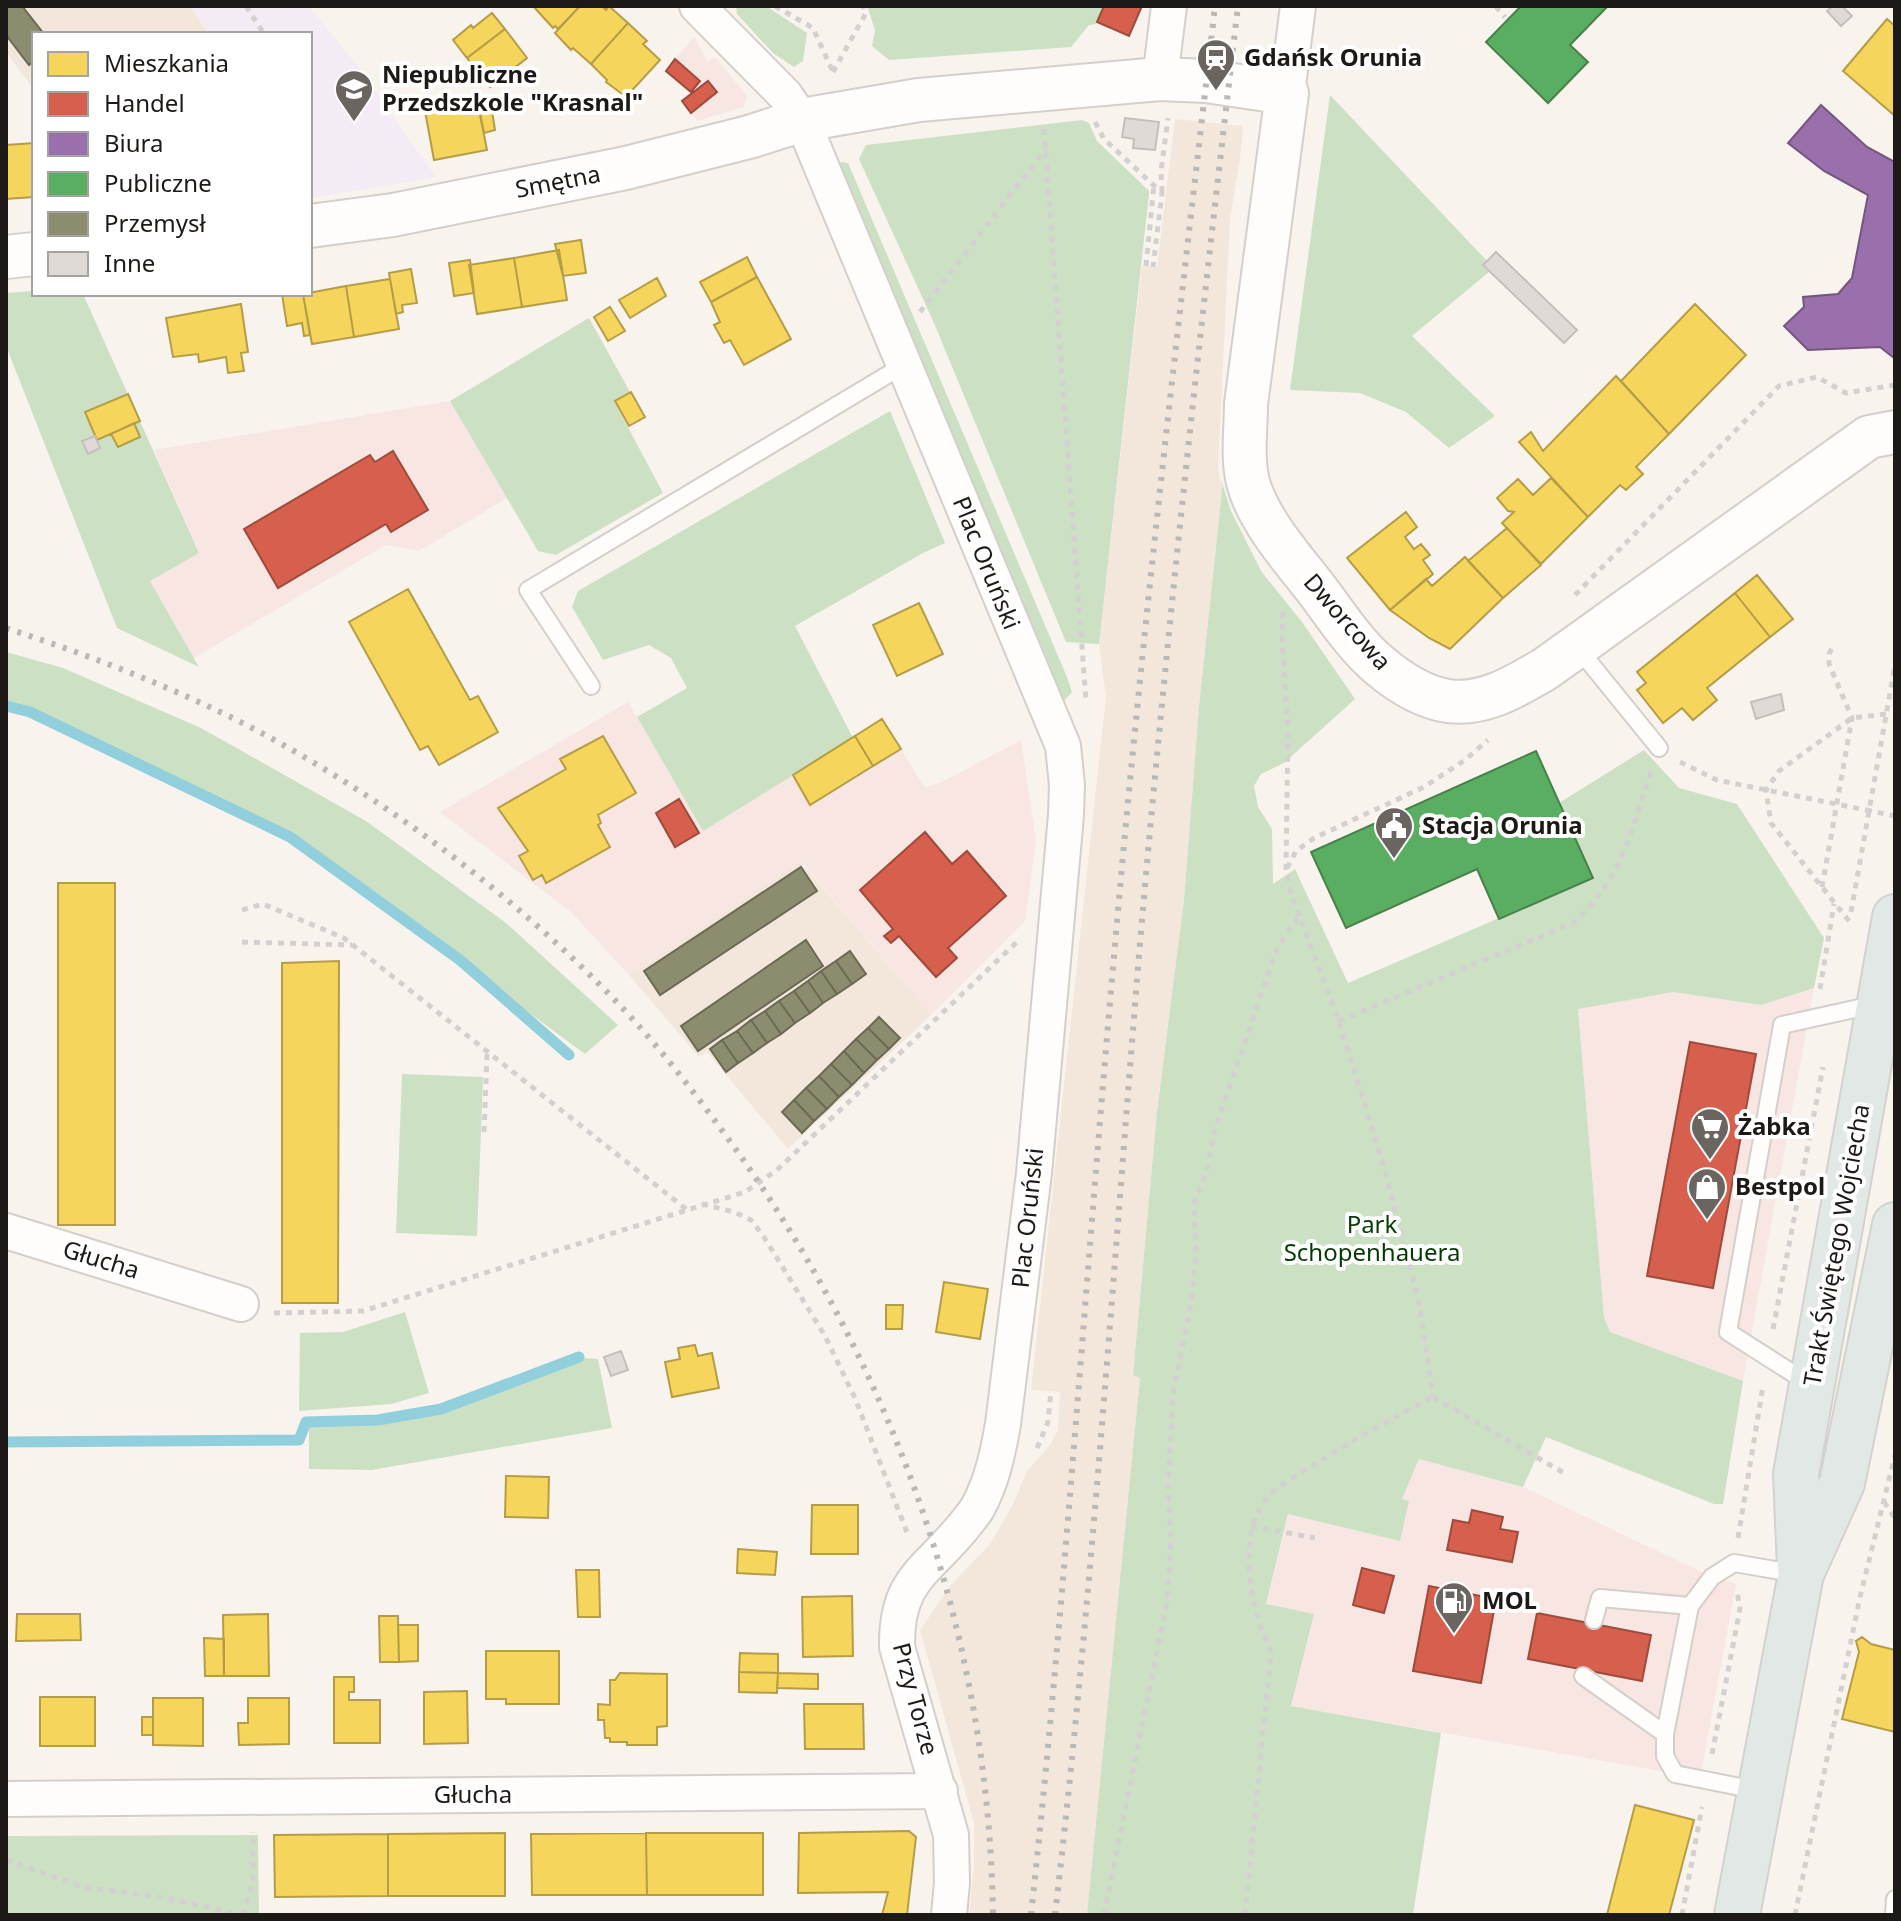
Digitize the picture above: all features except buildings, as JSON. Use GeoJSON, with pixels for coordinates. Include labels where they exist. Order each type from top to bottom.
{"type":"FeatureCollection","features":[{"type":"Feature","properties":{"kind":"main road","name":"Trakt Świętego Wojciecha"},"geometry":{"type":"LineString","coordinates":[[1801,1574],[1796,1474],[1895,917]]}},
{"type":"Feature","properties":{"kind":"main road","name":"Trakt Świętego Wojciecha"},"geometry":{"type":"LineString","coordinates":[[1737,1915],[1801,1574],[1842,1483],[1895,1225]]}},
{"type":"Feature","properties":{"kind":"street"},"geometry":{"type":"LineString","coordinates":[[1165,95],[1169,6]]}},
{"type":"Feature","properties":{"kind":"street"},"geometry":{"type":"LineString","coordinates":[[802,120],[919,100],[1165,95],[1206,81],[1287,93],[1298,6]]}},
{"type":"Feature","properties":{"kind":"street","name":"Plac Oruński"},"geometry":{"type":"LineString","coordinates":[[705,9],[785,95],[802,120],[1063,746],[1067,785],[1034,1173],[1003,1424],[995,1466],[977,1509]]}},
{"type":"Feature","properties":{"kind":"street","name":"Dworcowa"},"geometry":{"type":"LineString","coordinates":[[1287,93],[1246,404],[1245,456],[1250,491],[1276,537],[1337,617],[1377,663],[1407,686],[1450,702],[1484,699],[1511,689],[1869,437],[1895,432]]}},
{"type":"Feature","properties":{"kind":"street","name":"Smętna"},"geometry":{"type":"LineString","coordinates":[[312,226],[393,215],[626,168],[749,137],[802,120]]}},
{"type":"Feature","properties":{"kind":"street"},"geometry":{"type":"LineString","coordinates":[[6,257],[32,254]]}},
{"type":"Feature","properties":{"kind":"street","name":"Głucha"},"geometry":{"type":"LineString","coordinates":[[6,1231],[241,1304]]}},
{"type":"Feature","properties":{"kind":"street","name":"Przy Torze"},"geometry":{"type":"LineString","coordinates":[[949,1915],[951,1835],[897,1647],[897,1619],[905,1592],[977,1509]]}},
{"type":"Feature","properties":{"kind":"street","name":"Głucha"},"geometry":{"type":"LineString","coordinates":[[6,1799],[940,1791]]}},
{"type":"Feature","properties":{"kind":"lane"},"geometry":{"type":"LineString","coordinates":[[591,686],[528,590],[904,365]]}},
{"type":"Feature","properties":{"kind":"lane"},"geometry":{"type":"LineString","coordinates":[[1576,646],[1659,748]]}},
{"type":"Feature","properties":{"kind":"lane"},"geometry":{"type":"LineString","coordinates":[[1812,1385],[1728,1332],[1782,1025],[1879,1004]]}},
{"type":"Feature","properties":{"kind":"lane"},"geometry":{"type":"LineString","coordinates":[[1760,1791],[1675,1774],[1665,1756],[1665,1734],[1690,1606],[1712,1577],[1734,1563],[1801,1574]]}},
{"type":"Feature","properties":{"kind":"lane"},"geometry":{"type":"LineString","coordinates":[[1594,1620],[1600,1598],[1690,1606]]}},
{"type":"Feature","properties":{"kind":"lane"},"geometry":{"type":"LineString","coordinates":[[1583,1676],[1665,1734]]}},
{"type":"Feature","properties":{"kind":"lane"},"geometry":{"type":"LineString","coordinates":[[1894,1915],[1895,1899]]}},
{"type":"Feature","properties":{"kind":"path"},"geometry":{"type":"LineString","coordinates":[[246,6],[263,32]]}},
{"type":"Feature","properties":{"kind":"path"},"geometry":{"type":"LineString","coordinates":[[775,6],[813,28],[833,72],[866,13],[863,6]]}},
{"type":"Feature","properties":{"kind":"path"},"geometry":{"type":"LineString","coordinates":[[1498,6],[1505,17]]}},
{"type":"Feature","properties":{"kind":"path"},"geometry":{"type":"LineString","coordinates":[[1154,185],[1149,267],[1162,193],[1165,95]]}},
{"type":"Feature","properties":{"kind":"path"},"geometry":{"type":"LineString","coordinates":[[1091,114],[1104,139],[1162,193]]}},
{"type":"Feature","properties":{"kind":"path"},"geometry":{"type":"LineString","coordinates":[[1043,118],[1088,710]]}},
{"type":"Feature","properties":{"kind":"path"},"geometry":{"type":"LineString","coordinates":[[919,313],[1046,148]]}},
{"type":"Feature","properties":{"kind":"path"},"geometry":{"type":"LineString","coordinates":[[1571,599],[1779,386],[1817,377],[1846,393],[1895,385]]}},
{"type":"Feature","properties":{"kind":"path"},"geometry":{"type":"LineString","coordinates":[[1284,608],[1282,637],[1288,729],[1286,869],[1299,916],[1339,1021],[1385,1171],[1420,1307],[1433,1397]]}},
{"type":"Feature","properties":{"kind":"path"},"geometry":{"type":"LineString","coordinates":[[1822,888],[1852,718],[1829,664],[1832,648]]}},
{"type":"Feature","properties":{"kind":"path"},"geometry":{"type":"LineString","coordinates":[[1847,936],[1895,665]]}},
{"type":"Feature","properties":{"kind":"path"},"geometry":{"type":"LineString","coordinates":[[1849,921],[1771,823],[1766,790],[1779,771],[1852,718],[1886,714]]}},
{"type":"Feature","properties":{"kind":"path"},"geometry":{"type":"LineString","coordinates":[[1286,869],[1296,851],[1314,838],[1424,787],[1465,760],[1493,736],[1479,735]]}},
{"type":"Feature","properties":{"kind":"path"},"geometry":{"type":"LineString","coordinates":[[1339,1021],[1573,923],[1609,884],[1622,858],[1659,748],[1681,763],[1717,780],[1895,816]]}},
{"type":"Feature","properties":{"kind":"path"},"geometry":{"type":"LineString","coordinates":[[241,1304],[261,1313],[363,1311],[745,1192],[777,1170],[1058,903]]}},
{"type":"Feature","properties":{"kind":"path"},"geometry":{"type":"LineString","coordinates":[[242,910],[263,904],[344,938],[686,1209]]}},
{"type":"Feature","properties":{"kind":"path"},"geometry":{"type":"LineString","coordinates":[[1815,1017],[1835,904]]}},
{"type":"Feature","properties":{"kind":"path"},"geometry":{"type":"LineString","coordinates":[[1104,1915],[1167,1602],[1171,1541],[1168,1485],[1172,1408],[1191,1303],[1196,1253],[1194,1203],[1206,1173],[1216,1126],[1278,946],[1299,916]]}},
{"type":"Feature","properties":{"kind":"path"},"geometry":{"type":"LineString","coordinates":[[242,942],[353,945]]}},
{"type":"Feature","properties":{"kind":"path"},"geometry":{"type":"LineString","coordinates":[[1682,1915],[1740,1609],[1734,1563],[1768,1359],[1833,1014]]}},
{"type":"Feature","properties":{"kind":"path"},"geometry":{"type":"LineString","coordinates":[[484,1132],[487,1053]]}},
{"type":"Feature","properties":{"kind":"path"},"geometry":{"type":"LineString","coordinates":[[702,1204],[751,1220],[825,1336],[855,1398],[904,1523],[909,1544]]}},
{"type":"Feature","properties":{"kind":"path"},"geometry":{"type":"LineString","coordinates":[[1031,1454],[1044,1435],[1051,1391]]}},
{"type":"Feature","properties":{"kind":"path"},"geometry":{"type":"LineString","coordinates":[[1433,1397],[1564,1473]]}},
{"type":"Feature","properties":{"kind":"path"},"geometry":{"type":"LineString","coordinates":[[1245,1915],[1271,1652],[1254,1607],[1250,1566],[1251,1526],[1264,1502],[1286,1482],[1369,1430],[1433,1397]]}},
{"type":"Feature","properties":{"kind":"path"},"geometry":{"type":"LineString","coordinates":[[1795,1915],[1860,1597],[1895,1455]]}},
{"type":"Feature","properties":{"kind":"path"},"geometry":{"type":"LineString","coordinates":[[1884,1501],[1895,1518]]}},
{"type":"Feature","properties":{"kind":"path"},"geometry":{"type":"LineString","coordinates":[[1251,1526],[1315,1538]]}},
{"type":"Feature","properties":{"kind":"path"},"geometry":{"type":"LineString","coordinates":[[243,1915],[253,1881],[253,1823]]}},
{"type":"Feature","properties":{"kind":"path"},"geometry":{"type":"LineString","coordinates":[[6,1860],[84,1887],[165,1898],[230,1912],[231,1915]]}},
{"type":"Feature","properties":{"kind":"shaded area"},"geometry":{"type":"Polygon","coordinates":[[[6,6],[190,6],[208,32],[32,32],[32,87],[6,52],[6,6]]]}},
{"type":"Feature","properties":{"kind":"shaded area","name":"Niepubliczne Przedszkole \"Krasnal\""},"geometry":{"type":"Polygon","coordinates":[[[190,6],[309,6],[360,69],[436,177],[312,198],[312,32],[208,32],[190,6]]]}},
{"type":"Feature","properties":{"kind":"shaded area"},"geometry":{"type":"Polygon","coordinates":[[[694,37],[708,62],[715,57],[747,96],[743,107],[698,121],[681,100],[690,93],[665,71],[694,37]]]}},
{"type":"Feature","properties":{"kind":"shaded area"},"geometry":{"type":"Polygon","coordinates":[[[1175,119],[1243,126],[1230,218],[1218,468],[1222,491],[1199,707],[1184,900],[1157,1112],[1133,1375],[1140,1378],[1098,1821],[1087,1915],[969,1915],[974,1823],[920,1630],[951,1585],[990,1544],[1012,1506],[1027,1471],[1050,1445],[1058,1430],[1060,1392],[1031,1390],[1106,697],[1099,644],[1142,266],[1157,267],[1175,119]]]}},
{"type":"Feature","properties":{"kind":"shaded area"},"geometry":{"type":"Polygon","coordinates":[[[450,401],[507,498],[419,551],[386,545],[194,658],[150,581],[199,552],[154,450],[450,401]]]}},
{"type":"Feature","properties":{"kind":"shaded area"},"geometry":{"type":"Polygon","coordinates":[[[628,702],[703,831],[882,719],[925,788],[1021,740],[1036,840],[1025,921],[931,1015],[802,862],[629,975],[571,912],[440,812],[628,702]]]}},
{"type":"Feature","properties":{"kind":"shaded area"},"geometry":{"type":"Polygon","coordinates":[[[801,862],[931,1015],[788,1149],[707,1052],[699,1057],[629,975],[801,862]]]}},
{"type":"Feature","properties":{"kind":"shaded area"},"geometry":{"type":"Polygon","coordinates":[[[1814,988],[1743,1381],[1610,1332],[1604,1317],[1578,1008],[1673,992],[1761,1005],[1814,988]]]}},
{"type":"Feature","properties":{"kind":"shaded area"},"geometry":{"type":"Polygon","coordinates":[[[1419,1459],[1523,1487],[1706,1574],[1736,1584],[1700,1778],[1291,1706],[1314,1614],[1266,1605],[1289,1513],[1400,1541],[1409,1501],[1402,1499],[1419,1459]]]}},
{"type":"Feature","properties":{"kind":"green space"},"geometry":{"type":"Polygon","coordinates":[[[736,6],[766,6],[807,33],[803,61],[794,67],[773,53],[737,14],[736,6]]]}},
{"type":"Feature","properties":{"kind":"green space"},"geometry":{"type":"Polygon","coordinates":[[[867,6],[1103,6],[1096,24],[1089,25],[1071,47],[889,60],[872,46],[875,30],[867,6]]]}},
{"type":"Feature","properties":{"kind":"green space"},"geometry":{"type":"Polygon","coordinates":[[[1330,95],[1487,261],[1483,266],[1489,272],[1412,336],[1495,416],[1449,448],[1406,412],[1360,393],[1290,390],[1330,95]]]}},
{"type":"Feature","properties":{"kind":"green space"},"geometry":{"type":"Polygon","coordinates":[[[1082,120],[1089,123],[1097,141],[1149,191],[1099,644],[1066,642],[934,323],[859,159],[866,145],[1082,120]]]}},
{"type":"Feature","properties":{"kind":"green space"},"geometry":{"type":"Polygon","coordinates":[[[848,163],[1067,677],[1072,692],[1063,702],[833,165],[848,163]]]}},
{"type":"Feature","properties":{"kind":"green space"},"geometry":{"type":"Polygon","coordinates":[[[32,291],[32,296],[84,296],[199,553],[150,581],[199,667],[117,628],[6,346],[6,293],[32,291]]]}},
{"type":"Feature","properties":{"kind":"green space"},"geometry":{"type":"Polygon","coordinates":[[[589,318],[630,392],[614,401],[663,493],[556,555],[538,551],[450,401],[589,318]]]}},
{"type":"Feature","properties":{"kind":"green space"},"geometry":{"type":"Polygon","coordinates":[[[890,411],[945,543],[795,626],[853,738],[703,831],[637,717],[687,688],[671,658],[649,645],[603,660],[572,607],[578,591],[890,411]]]}},
{"type":"Feature","properties":{"kind":"green space","name":"Park Schopenhauera"},"geometry":{"type":"Polygon","coordinates":[[[1221,480],[1231,511],[1261,571],[1302,622],[1355,699],[1284,763],[1261,774],[1254,786],[1258,807],[1272,829],[1273,884],[1295,869],[1348,983],[1592,878],[1559,803],[1644,750],[1679,788],[1737,804],[1824,938],[1814,988],[1761,1005],[1673,992],[1578,1009],[1604,1317],[1610,1332],[1743,1381],[1723,1504],[1714,1504],[1546,1437],[1523,1487],[1419,1459],[1402,1499],[1409,1501],[1400,1541],[1288,1514],[1266,1604],[1314,1614],[1291,1706],[1441,1733],[1413,1915],[1087,1915],[1140,1378],[1133,1375],[1157,1112],[1184,900],[1221,480]]]}},
{"type":"Feature","properties":{"kind":"green space"},"geometry":{"type":"Polygon","coordinates":[[[6,652],[63,668],[201,728],[366,821],[506,923],[618,1025],[585,1054],[290,837],[30,712],[6,706],[6,652]]]}},
{"type":"Feature","properties":{"kind":"green space"},"geometry":{"type":"Polygon","coordinates":[[[402,1074],[483,1077],[477,1236],[396,1233],[402,1074]]]}},
{"type":"Feature","properties":{"kind":"green space"},"geometry":{"type":"Polygon","coordinates":[[[405,1312],[429,1393],[391,1404],[299,1411],[300,1333],[343,1332],[405,1312]]]}},
{"type":"Feature","properties":{"kind":"green space"},"geometry":{"type":"Polygon","coordinates":[[[583,1358],[598,1359],[612,1428],[372,1470],[309,1469],[309,1419],[441,1411],[583,1358]]]}},
{"type":"Feature","properties":{"kind":"green space"},"geometry":{"type":"Polygon","coordinates":[[[258,1835],[259,1915],[6,1915],[6,1836],[258,1835]]]}},
{"type":"Feature","properties":{"kind":"waterway"},"geometry":{"type":"LineString","coordinates":[[6,706],[30,712],[290,837],[460,960],[569,1055]]}},
{"type":"Feature","properties":{"kind":"waterway"},"geometry":{"type":"LineString","coordinates":[[6,1442],[299,1440],[306,1422],[378,1420],[441,1409],[579,1357]]}},
{"type":"Feature","properties":{"kind":"railway"},"geometry":{"type":"LineString","coordinates":[[1031,1915],[1055,1673],[1104,1066],[1137,710],[1215,6]]}},
{"type":"Feature","properties":{"kind":"railway"},"geometry":{"type":"LineString","coordinates":[[1055,1915],[1091,1555],[1161,717],[1238,6]]}},
{"type":"Feature","properties":{"kind":"railway"},"geometry":{"type":"LineString","coordinates":[[6,628],[195,700],[303,756],[395,815],[483,880],[565,951],[622,1008],[690,1088],[737,1151],[793,1237],[844,1326],[887,1418],[923,1513],[952,1611],[974,1710],[987,1812],[993,1915]]}},
{"type":"Feature","properties":{"kind":"place","name":"Gdańsk Orunia"},"geometry":{"type":"Point","coordinates":[1216,92]}},
{"type":"Feature","properties":{"kind":"place","name":"Niepubliczne Przedszkole \"Krasnal\""},"geometry":{"type":"Point","coordinates":[354,123]}},
{"type":"Feature","properties":{"kind":"place","name":"Stacja Orunia"},"geometry":{"type":"Point","coordinates":[1394,860]}},
{"type":"Feature","properties":{"kind":"place","name":"Żabka"},"geometry":{"type":"Point","coordinates":[1710,1161]}},
{"type":"Feature","properties":{"kind":"place","name":"Bestpol"},"geometry":{"type":"Point","coordinates":[1707,1221]}},
{"type":"Feature","properties":{"kind":"place","name":"MOL"},"geometry":{"type":"Point","coordinates":[1454,1635]}}]}
